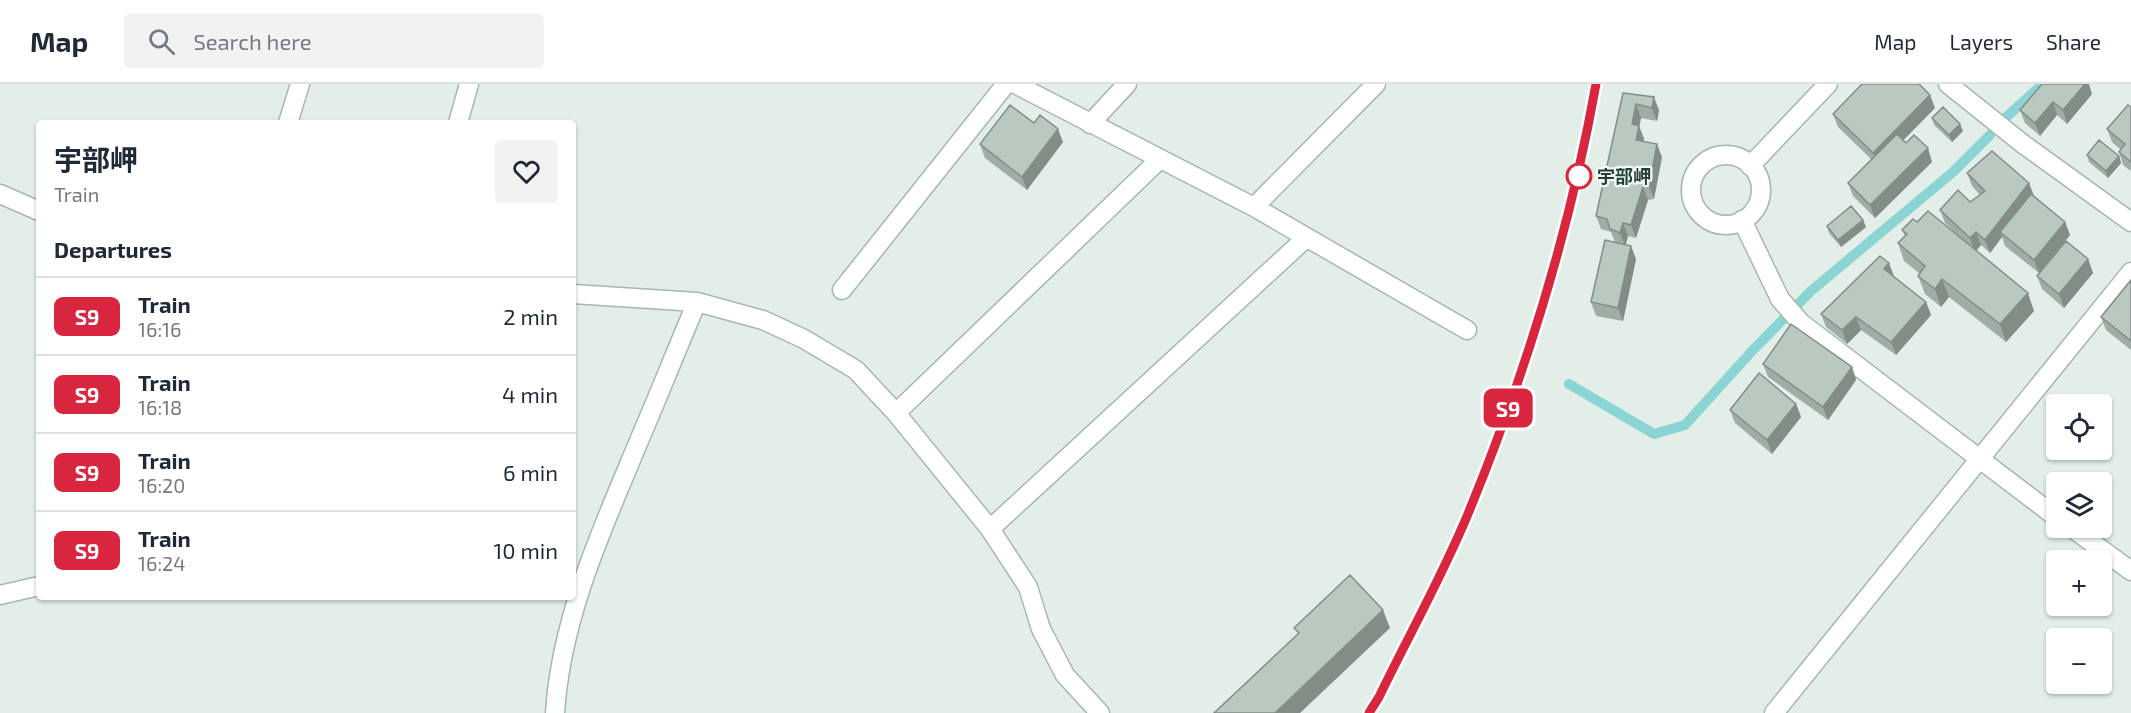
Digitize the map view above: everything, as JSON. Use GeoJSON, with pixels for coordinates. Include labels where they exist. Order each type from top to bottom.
{"type":"FeatureCollection","features":[{"type":"Feature","properties":{"kind":"street"},"geometry":{"type":"LineString","coordinates":[[289,120],[300,84]]}},
{"type":"Feature","properties":{"kind":"street"},"geometry":{"type":"LineString","coordinates":[[459,120],[469,84]]}},
{"type":"Feature","properties":{"kind":"street"},"geometry":{"type":"LineString","coordinates":[[843,290],[1006,84]]}},
{"type":"Feature","properties":{"kind":"street"},"geometry":{"type":"LineString","coordinates":[[1015,84],[1254,207],[1467,330]]}},
{"type":"Feature","properties":{"kind":"street"},"geometry":{"type":"LineString","coordinates":[[1090,124],[1127,84]]}},
{"type":"Feature","properties":{"kind":"street"},"geometry":{"type":"LineString","coordinates":[[1254,207],[1376,84]]}},
{"type":"Feature","properties":{"kind":"street"},"geometry":{"type":"LineString","coordinates":[[1750,166],[1828,84]]}},
{"type":"Feature","properties":{"kind":"street"},"geometry":{"type":"LineString","coordinates":[[1948,84],[2023,144],[2131,222]]}},
{"type":"Feature","properties":{"kind":"street"},"geometry":{"type":"LineString","coordinates":[[1734,156],[1750,166],[1759,179],[1760,191],[1752,213],[1742,220],[1731,224],[1708,220],[1693,203],[1692,181],[1703,163],[1713,157],[1734,156]]}},
{"type":"Feature","properties":{"kind":"street"},"geometry":{"type":"LineString","coordinates":[[896,414],[1160,160]]}},
{"type":"Feature","properties":{"kind":"street"},"geometry":{"type":"LineString","coordinates":[[0,194],[36,210]]}},
{"type":"Feature","properties":{"kind":"street"},"geometry":{"type":"LineString","coordinates":[[1742,220],[1780,299],[1801,323],[1980,462],[2046,510]]}},
{"type":"Feature","properties":{"kind":"street"},"geometry":{"type":"LineString","coordinates":[[990,529],[1306,238]]}},
{"type":"Feature","properties":{"kind":"street"},"geometry":{"type":"LineString","coordinates":[[1774,713],[1980,462],[2131,272]]}},
{"type":"Feature","properties":{"kind":"street"},"geometry":{"type":"LineString","coordinates":[[576,294],[697,302],[763,320],[804,339],[856,370],[896,414],[990,529],[1028,586],[1041,629],[1065,675],[1100,713]]}},
{"type":"Feature","properties":{"kind":"street"},"geometry":{"type":"LineString","coordinates":[[555,713],[564,651],[576,604],[611,506],[697,302]]}},
{"type":"Feature","properties":{"kind":"street"},"geometry":{"type":"LineString","coordinates":[[2086,538],[2131,571]]}},
{"type":"Feature","properties":{"kind":"street"},"geometry":{"type":"LineString","coordinates":[[0,595],[36,587]]}},
{"type":"Feature","properties":{"kind":"building"},"geometry":{"type":"Polygon","coordinates":[[[1862,84],[1919,84],[1930,95],[1873,153],[1833,114],[1862,84]]]}},
{"type":"Feature","properties":{"kind":"building"},"geometry":{"type":"Polygon","coordinates":[[[2042,84],[2085,84],[2063,110],[2053,102],[2035,123],[2020,110],[2042,84]]]}},
{"type":"Feature","properties":{"kind":"building"},"geometry":{"type":"Polygon","coordinates":[[[1623,93],[1654,97],[1652,108],[1636,104],[1632,124],[1639,126],[1636,140],[1657,144],[1649,186],[1643,187],[1631,225],[1623,223],[1620,233],[1610,229],[1607,219],[1596,216],[1623,93]]]}},
{"type":"Feature","properties":{"kind":"building"},"geometry":{"type":"Polygon","coordinates":[[[1010,105],[1034,123],[1040,115],[1058,129],[1022,177],[980,144],[1010,105]]]}},
{"type":"Feature","properties":{"kind":"building"},"geometry":{"type":"Polygon","coordinates":[[[2128,105],[2131,107],[2131,162],[2119,152],[2125,144],[2107,129],[2128,105]]]}},
{"type":"Feature","properties":{"kind":"building"},"geometry":{"type":"Polygon","coordinates":[[[1943,107],[1960,124],[1949,135],[1932,118],[1943,107]]]}},
{"type":"Feature","properties":{"kind":"building"},"geometry":{"type":"Polygon","coordinates":[[[1897,134],[1906,143],[1914,135],[1928,148],[1870,205],[1848,183],[1897,134]]]}},
{"type":"Feature","properties":{"kind":"building"},"geometry":{"type":"Polygon","coordinates":[[[2099,140],[2119,156],[2106,171],[2087,155],[2099,140]]]}},
{"type":"Feature","properties":{"kind":"building"},"geometry":{"type":"Polygon","coordinates":[[[1992,151],[2029,183],[1985,240],[1976,232],[1970,238],[1940,210],[1958,190],[1970,202],[1985,191],[1967,173],[1992,151]]]}},
{"type":"Feature","properties":{"kind":"building"},"geometry":{"type":"Polygon","coordinates":[[[2031,194],[2065,222],[2034,260],[2000,232],[2031,194]]]}},
{"type":"Feature","properties":{"kind":"building"},"geometry":{"type":"Polygon","coordinates":[[[1851,206],[1863,220],[1838,240],[1827,226],[1851,206]]]}},
{"type":"Feature","properties":{"kind":"building"},"geometry":{"type":"Polygon","coordinates":[[[1928,211],[2028,293],[2000,324],[1942,279],[1935,289],[1918,276],[1925,266],[1898,243],[1907,234],[1902,230],[1913,219],[1917,222],[1928,211]]]}},
{"type":"Feature","properties":{"kind":"building"},"geometry":{"type":"Polygon","coordinates":[[[1605,240],[1631,246],[1618,308],[1591,302],[1605,240]]]}},
{"type":"Feature","properties":{"kind":"building"},"geometry":{"type":"Polygon","coordinates":[[[2066,241],[2088,259],[2059,294],[2037,276],[2066,241]]]}},
{"type":"Feature","properties":{"kind":"building"},"geometry":{"type":"Polygon","coordinates":[[[1880,256],[1889,263],[1884,269],[1926,302],[1891,342],[1856,317],[1842,330],[1821,314],[1880,256]]]}},
{"type":"Feature","properties":{"kind":"building"},"geometry":{"type":"Polygon","coordinates":[[[2131,280],[2131,341],[2101,317],[2131,280]]]}},
{"type":"Feature","properties":{"kind":"building"},"geometry":{"type":"Polygon","coordinates":[[[1791,324],[1852,367],[1823,407],[1763,364],[1791,324]]]}},
{"type":"Feature","properties":{"kind":"building"},"geometry":{"type":"Polygon","coordinates":[[[1759,373],[1796,404],[1767,440],[1730,410],[1759,373]]]}},
{"type":"Feature","properties":{"kind":"building"},"geometry":{"type":"Polygon","coordinates":[[[1350,575],[1383,610],[1275,713],[1214,713],[1299,633],[1294,628],[1350,575]]]}},
{"type":"Feature","properties":{"kind":"waterway"},"geometry":{"type":"LineString","coordinates":[[2003,120],[2043,84]]}},
{"type":"Feature","properties":{"kind":"waterway"},"geometry":{"type":"LineString","coordinates":[[1569,384],[1654,434],[1685,425],[1752,351],[1811,291],[1953,172],[1990,135]]}},
{"type":"Feature","properties":{"kind":"railway"},"geometry":{"type":"LineString","coordinates":[[1369,713],[1401,655],[1457,535],[1508,409],[1530,346],[1568,216],[1596,84]]}},
{"type":"Feature","properties":{"kind":"train","name":"S9"},"geometry":{"type":"LineString","coordinates":[[1369,713],[1379,697],[1469,512],[1508,411],[1565,229],[1579,176],[1596,84]]}},
{"type":"Feature","properties":{"kind":"place","name":"宇部岬"},"geometry":{"type":"Point","coordinates":[1579,176]}}]}
